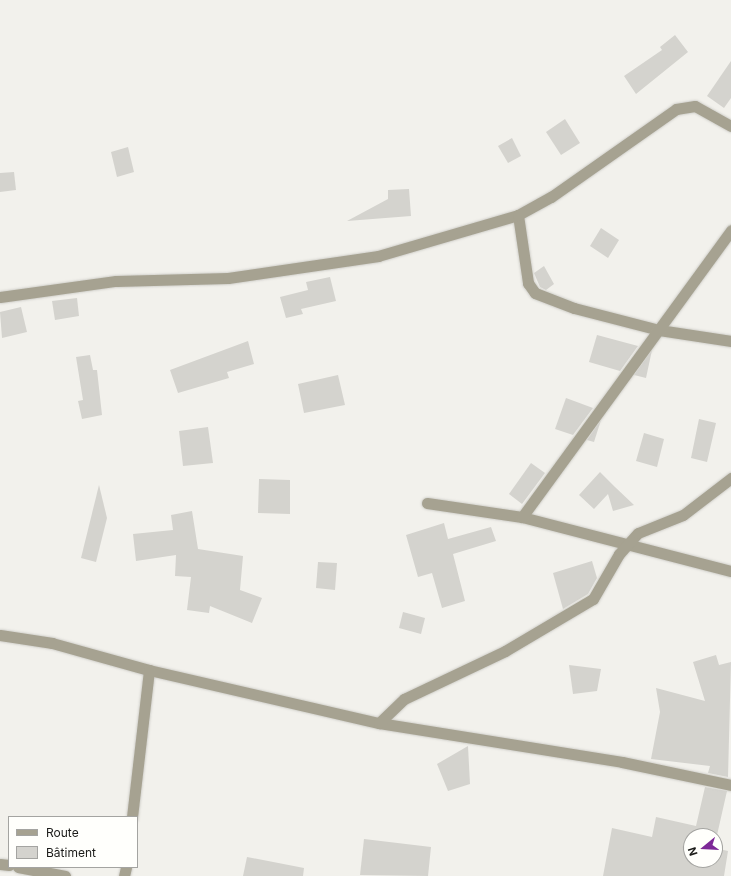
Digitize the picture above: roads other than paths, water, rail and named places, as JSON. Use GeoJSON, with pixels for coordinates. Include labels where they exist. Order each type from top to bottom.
{"type":"FeatureCollection","features":[{"type":"Feature","properties":{"kind":"street"},"geometry":{"type":"LineString","coordinates":[[0,297],[116,281],[228,278],[301,270],[378,256],[518,215],[557,193],[676,109],[695,106],[731,126]]}},
{"type":"Feature","properties":{"kind":"street"},"geometry":{"type":"LineString","coordinates":[[518,215],[528,283],[535,293],[574,308],[659,330],[731,341]]}},
{"type":"Feature","properties":{"kind":"street"},"geometry":{"type":"LineString","coordinates":[[522,517],[731,230]]}},
{"type":"Feature","properties":{"kind":"street"},"geometry":{"type":"LineString","coordinates":[[379,722],[404,699],[505,651],[593,599],[628,544],[638,533],[683,515],[731,478]]}},
{"type":"Feature","properties":{"kind":"street"},"geometry":{"type":"LineString","coordinates":[[427,503],[522,517],[731,571]]}},
{"type":"Feature","properties":{"kind":"street"},"geometry":{"type":"LineString","coordinates":[[0,635],[52,643],[149,670],[379,722],[622,762],[731,785]]}},
{"type":"Feature","properties":{"kind":"street"},"geometry":{"type":"LineString","coordinates":[[132,816],[149,670]]}},
{"type":"Feature","properties":{"kind":"street"},"geometry":{"type":"LineString","coordinates":[[23,868],[65,876]]}}]}
